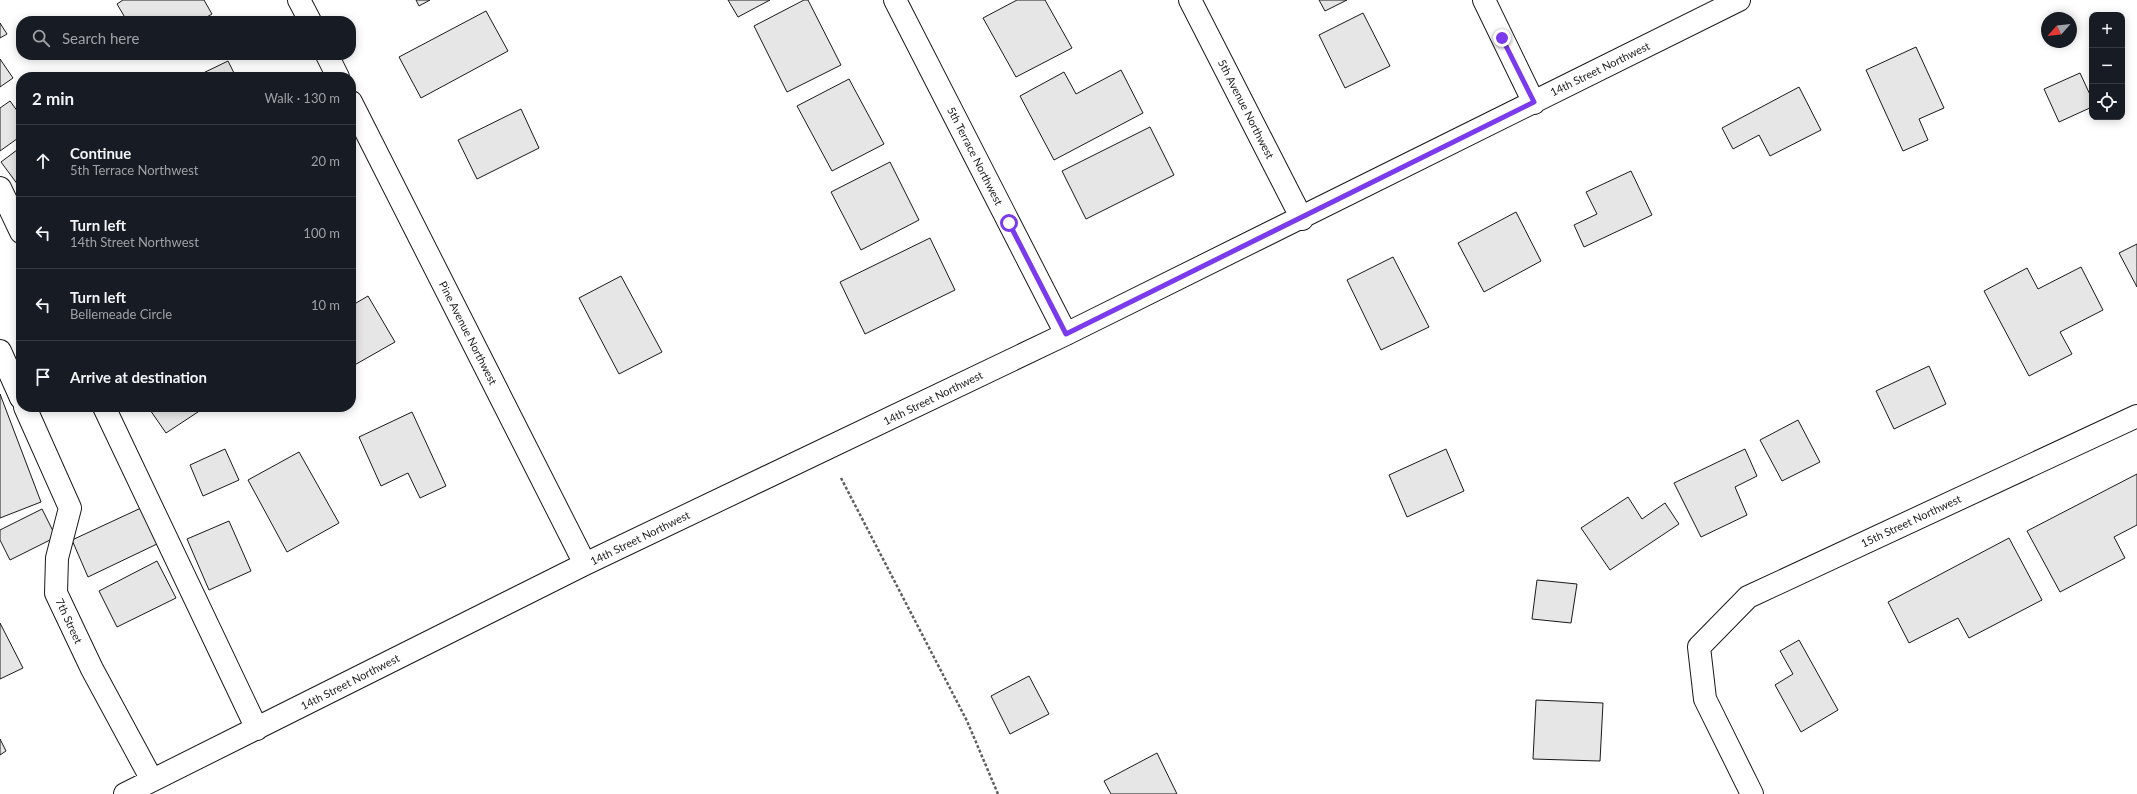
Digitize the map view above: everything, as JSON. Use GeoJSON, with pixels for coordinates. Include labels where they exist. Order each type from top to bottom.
{"type":"FeatureCollection","features":[{"type":"Feature","properties":{"kind":"street"},"geometry":{"type":"LineString","coordinates":[[299,0],[307,16]]}},
{"type":"Feature","properties":{"kind":"street","name":"5th Terrace Northwest"},"geometry":{"type":"LineString","coordinates":[[895,0],[1066,334]]}},
{"type":"Feature","properties":{"kind":"street","name":"5th Avenue Northwest"},"geometry":{"type":"LineString","coordinates":[[1190,0],[1302,218]]}},
{"type":"Feature","properties":{"kind":"street"},"geometry":{"type":"LineString","coordinates":[[1484,0],[1534,102]]}},
{"type":"Feature","properties":{"kind":"street","name":"14th Street Northwest"},"geometry":{"type":"LineString","coordinates":[[126,794],[585,564],[1066,334],[1739,0]]}},
{"type":"Feature","properties":{"kind":"street"},"geometry":{"type":"LineString","coordinates":[[330,60],[336,72]]}},
{"type":"Feature","properties":{"kind":"street","name":"Pine Avenue Northwest"},"geometry":{"type":"LineString","coordinates":[[356,112],[585,564]]}},
{"type":"Feature","properties":{"kind":"street"},"geometry":{"type":"LineString","coordinates":[[0,188],[16,222]]}},
{"type":"Feature","properties":{"kind":"street"},"geometry":{"type":"LineString","coordinates":[[0,351],[16,387]]}},
{"type":"Feature","properties":{"kind":"street","name":"7th Street"},"geometry":{"type":"LineString","coordinates":[[27,412],[70,508],[57,558],[56,593],[92,669],[152,780]]}},
{"type":"Feature","properties":{"kind":"street"},"geometry":{"type":"LineString","coordinates":[[106,412],[257,728]]}},
{"type":"Feature","properties":{"kind":"street","name":"15th Street Northwest"},"geometry":{"type":"LineString","coordinates":[[1752,794],[1704,699],[1699,647],[1748,597],[2137,416]]}},
{"type":"Feature","properties":{"kind":"path"},"geometry":{"type":"LineString","coordinates":[[841,478],[967,721],[998,794]]}},
{"type":"Feature","properties":{"kind":"building"},"geometry":{"type":"Polygon","coordinates":[[[123,0],[204,0],[212,14],[209,16],[124,16],[117,4],[123,0]]]}},
{"type":"Feature","properties":{"kind":"building"},"geometry":{"type":"Polygon","coordinates":[[[416,0],[430,0],[419,6],[416,0]]]}},
{"type":"Feature","properties":{"kind":"building"},"geometry":{"type":"Polygon","coordinates":[[[728,0],[770,0],[738,17],[728,0]]]}},
{"type":"Feature","properties":{"kind":"building"},"geometry":{"type":"Polygon","coordinates":[[[804,0],[808,0],[841,65],[787,92],[754,26],[804,0]]]}},
{"type":"Feature","properties":{"kind":"building"},"geometry":{"type":"Polygon","coordinates":[[[1017,0],[1045,0],[1072,48],[1016,77],[983,18],[1017,0]]]}},
{"type":"Feature","properties":{"kind":"building"},"geometry":{"type":"Polygon","coordinates":[[[1319,0],[1347,0],[1325,11],[1319,0]]]}},
{"type":"Feature","properties":{"kind":"building"},"geometry":{"type":"Polygon","coordinates":[[[486,11],[508,51],[421,98],[399,57],[486,11]]]}},
{"type":"Feature","properties":{"kind":"building"},"geometry":{"type":"Polygon","coordinates":[[[1363,13],[1390,66],[1345,88],[1319,35],[1363,13]]]}},
{"type":"Feature","properties":{"kind":"building"},"geometry":{"type":"Polygon","coordinates":[[[0,23],[7,34],[0,38],[0,23]]]}},
{"type":"Feature","properties":{"kind":"building"},"geometry":{"type":"Polygon","coordinates":[[[1916,47],[1944,108],[1919,119],[1928,140],[1903,151],[1866,70],[1916,47]]]}},
{"type":"Feature","properties":{"kind":"building"},"geometry":{"type":"Polygon","coordinates":[[[0,59],[13,78],[0,87],[0,59]]]}},
{"type":"Feature","properties":{"kind":"building"},"geometry":{"type":"Polygon","coordinates":[[[228,61],[234,72],[205,72],[228,61]]]}},
{"type":"Feature","properties":{"kind":"building"},"geometry":{"type":"Polygon","coordinates":[[[1121,70],[1143,113],[1054,160],[1020,96],[1064,72],[1076,94],[1121,70]]]}},
{"type":"Feature","properties":{"kind":"building"},"geometry":{"type":"Polygon","coordinates":[[[2080,73],[2089,92],[2089,108],[2059,122],[2044,89],[2080,73]]]}},
{"type":"Feature","properties":{"kind":"building"},"geometry":{"type":"Polygon","coordinates":[[[849,79],[884,144],[832,171],[797,106],[849,79]]]}},
{"type":"Feature","properties":{"kind":"building"},"geometry":{"type":"Polygon","coordinates":[[[1799,87],[1821,130],[1770,156],[1759,135],[1733,149],[1722,128],[1799,87]]]}},
{"type":"Feature","properties":{"kind":"building"},"geometry":{"type":"Polygon","coordinates":[[[10,101],[16,109],[16,140],[0,151],[0,108],[10,101]]]}},
{"type":"Feature","properties":{"kind":"building"},"geometry":{"type":"Polygon","coordinates":[[[521,109],[539,148],[477,179],[458,140],[521,109]]]}},
{"type":"Feature","properties":{"kind":"building"},"geometry":{"type":"Polygon","coordinates":[[[1150,127],[1174,175],[1086,219],[1062,171],[1150,127]]]}},
{"type":"Feature","properties":{"kind":"building"},"geometry":{"type":"Polygon","coordinates":[[[16,151],[16,182],[1,162],[16,151]]]}},
{"type":"Feature","properties":{"kind":"building"},"geometry":{"type":"Polygon","coordinates":[[[890,162],[919,220],[861,250],[831,192],[890,162]]]}},
{"type":"Feature","properties":{"kind":"building"},"geometry":{"type":"Polygon","coordinates":[[[1631,171],[1652,215],[1584,247],[1574,225],[1597,214],[1586,192],[1631,171]]]}},
{"type":"Feature","properties":{"kind":"building"},"geometry":{"type":"Polygon","coordinates":[[[1516,212],[1541,261],[1484,292],[1458,243],[1516,212]]]}},
{"type":"Feature","properties":{"kind":"building"},"geometry":{"type":"Polygon","coordinates":[[[930,238],[955,290],[865,334],[840,282],[930,238]]]}},
{"type":"Feature","properties":{"kind":"building"},"geometry":{"type":"Polygon","coordinates":[[[2137,244],[2137,287],[2119,253],[2137,244]]]}},
{"type":"Feature","properties":{"kind":"building"},"geometry":{"type":"Polygon","coordinates":[[[1393,257],[1429,327],[1381,350],[1347,280],[1393,257]]]}},
{"type":"Feature","properties":{"kind":"building"},"geometry":{"type":"Polygon","coordinates":[[[2081,267],[2103,310],[2060,332],[2072,354],[2029,376],[1984,291],[2027,268],[2038,289],[2081,267]]]}},
{"type":"Feature","properties":{"kind":"building"},"geometry":{"type":"Polygon","coordinates":[[[621,276],[662,352],[619,374],[579,298],[621,276]]]}},
{"type":"Feature","properties":{"kind":"building"},"geometry":{"type":"Polygon","coordinates":[[[368,296],[395,342],[356,364],[356,303],[368,296]]]}},
{"type":"Feature","properties":{"kind":"building"},"geometry":{"type":"Polygon","coordinates":[[[1929,366],[1946,404],[1894,429],[1876,391],[1929,366]]]}},
{"type":"Feature","properties":{"kind":"building"},"geometry":{"type":"Polygon","coordinates":[[[0,394],[41,502],[0,518],[0,394]]]}},
{"type":"Feature","properties":{"kind":"building"},"geometry":{"type":"Polygon","coordinates":[[[151,412],[198,412],[166,433],[151,412]]]}},
{"type":"Feature","properties":{"kind":"building"},"geometry":{"type":"Polygon","coordinates":[[[412,412],[446,486],[420,498],[408,473],[381,486],[359,437],[412,412]]]}},
{"type":"Feature","properties":{"kind":"building"},"geometry":{"type":"Polygon","coordinates":[[[1798,420],[1820,462],[1782,481],[1760,440],[1798,420]]]}},
{"type":"Feature","properties":{"kind":"building"},"geometry":{"type":"Polygon","coordinates":[[[225,449],[239,480],[203,496],[190,465],[225,449]]]}},
{"type":"Feature","properties":{"kind":"building"},"geometry":{"type":"Polygon","coordinates":[[[1446,449],[1464,491],[1407,517],[1389,475],[1446,449]]]}},
{"type":"Feature","properties":{"kind":"building"},"geometry":{"type":"Polygon","coordinates":[[[1745,449],[1757,476],[1735,487],[1747,515],[1701,537],[1674,483],[1745,449]]]}},
{"type":"Feature","properties":{"kind":"building"},"geometry":{"type":"Polygon","coordinates":[[[299,452],[339,523],[287,552],[248,480],[299,452]]]}},
{"type":"Feature","properties":{"kind":"building"},"geometry":{"type":"Polygon","coordinates":[[[2137,474],[2137,525],[2114,537],[2125,558],[2060,592],[2027,531],[2137,474]]]}},
{"type":"Feature","properties":{"kind":"building"},"geometry":{"type":"Polygon","coordinates":[[[1628,497],[1642,519],[1665,503],[1679,524],[1610,570],[1581,528],[1628,497]]]}},
{"type":"Feature","properties":{"kind":"building"},"geometry":{"type":"Polygon","coordinates":[[[141,508],[157,544],[88,577],[72,540],[141,508]]]}},
{"type":"Feature","properties":{"kind":"building"},"geometry":{"type":"Polygon","coordinates":[[[42,509],[56,537],[10,560],[0,540],[0,530],[42,509]]]}},
{"type":"Feature","properties":{"kind":"building"},"geometry":{"type":"Polygon","coordinates":[[[229,521],[251,571],[209,590],[187,539],[229,521]]]}},
{"type":"Feature","properties":{"kind":"building"},"geometry":{"type":"Polygon","coordinates":[[[2009,538],[2042,600],[1969,638],[1958,618],[1909,643],[1888,602],[2009,538]]]}},
{"type":"Feature","properties":{"kind":"building"},"geometry":{"type":"Polygon","coordinates":[[[157,561],[176,598],[117,627],[99,591],[157,561]]]}},
{"type":"Feature","properties":{"kind":"building"},"geometry":{"type":"Polygon","coordinates":[[[1537,580],[1577,584],[1571,623],[1532,619],[1537,580]]]}},
{"type":"Feature","properties":{"kind":"building"},"geometry":{"type":"Polygon","coordinates":[[[0,623],[23,668],[0,679],[0,623]]]}},
{"type":"Feature","properties":{"kind":"building"},"geometry":{"type":"Polygon","coordinates":[[[1799,640],[1838,710],[1801,732],[1775,685],[1793,674],[1780,651],[1799,640]]]}},
{"type":"Feature","properties":{"kind":"building"},"geometry":{"type":"Polygon","coordinates":[[[1029,676],[1049,714],[1010,734],[991,696],[1029,676]]]}},
{"type":"Feature","properties":{"kind":"building"},"geometry":{"type":"Polygon","coordinates":[[[1536,700],[1603,703],[1600,761],[1533,759],[1536,700]]]}},
{"type":"Feature","properties":{"kind":"building"},"geometry":{"type":"Polygon","coordinates":[[[0,739],[6,751],[0,755],[0,739]]]}},
{"type":"Feature","properties":{"kind":"building"},"geometry":{"type":"Polygon","coordinates":[[[1157,753],[1177,794],[1111,794],[1104,781],[1157,753]]]}},
{"type":"Feature","properties":{"kind":"route"},"geometry":{"type":"LineString","coordinates":[[1009,223],[1066,334],[1534,102],[1502,38]]}}]}
